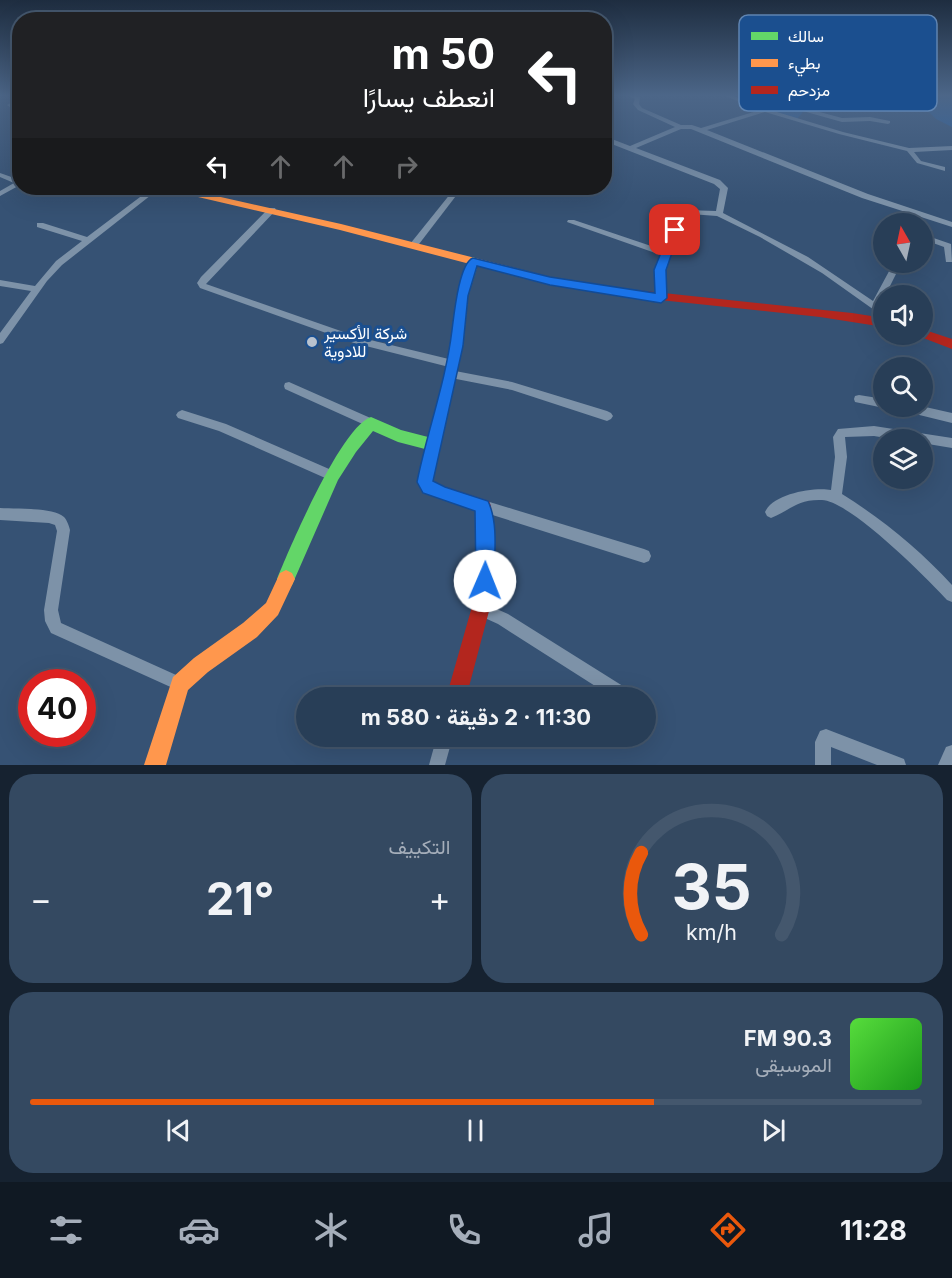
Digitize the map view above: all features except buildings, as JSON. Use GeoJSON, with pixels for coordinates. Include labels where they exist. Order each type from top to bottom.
{"type":"FeatureCollection","features":[{"type":"Feature","properties":{"kind":"main road"},"geometry":{"type":"LineString","coordinates":[[203,195],[272,210],[550,281],[661,298],[819,311],[873,321]]}},
{"type":"Feature","properties":{"kind":"main road"},"geometry":{"type":"LineString","coordinates":[[459,687],[482,609],[485,570],[483,506],[429,488],[425,482],[425,476],[452,369],[462,296],[473,261]]}},
{"type":"Feature","properties":{"kind":"main road"},"geometry":{"type":"LineString","coordinates":[[933,337],[952,344]]}},
{"type":"Feature","properties":{"kind":"main road"},"geometry":{"type":"LineString","coordinates":[[155,765],[180,684],[201,665],[250,630],[272,609],[332,476],[351,447],[371,423],[398,436],[432,444]]}},
{"type":"Feature","properties":{"kind":"street"},"geometry":{"type":"LineString","coordinates":[[632,147],[669,132]]}},
{"type":"Feature","properties":{"kind":"street"},"geometry":{"type":"LineString","coordinates":[[705,132],[865,196],[917,213]]}},
{"type":"Feature","properties":{"kind":"street"},"geometry":{"type":"LineString","coordinates":[[837,132],[909,150],[952,148]]}},
{"type":"Feature","properties":{"kind":"street"},"geometry":{"type":"LineString","coordinates":[[612,141],[722,185],[725,190],[719,214]]}},
{"type":"Feature","properties":{"kind":"street"},"geometry":{"type":"LineString","coordinates":[[909,150],[919,162],[942,169]]}},
{"type":"Feature","properties":{"kind":"street"},"geometry":{"type":"LineString","coordinates":[[0,340],[59,263],[147,195]]}},
{"type":"Feature","properties":{"kind":"street"},"geometry":{"type":"LineString","coordinates":[[414,246],[453,195]]}},
{"type":"Feature","properties":{"kind":"street"},"geometry":{"type":"LineString","coordinates":[[272,210],[204,279],[201,283],[203,286],[357,340],[607,416]]}},
{"type":"Feature","properties":{"kind":"street"},"geometry":{"type":"LineString","coordinates":[[661,298],[660,270],[675,230],[688,212],[719,214],[800,255],[873,306]]}},
{"type":"Feature","properties":{"kind":"street"},"geometry":{"type":"LineString","coordinates":[[933,218],[952,225]]}},
{"type":"Feature","properties":{"kind":"street"},"geometry":{"type":"LineString","coordinates":[[571,222],[666,254]]}},
{"type":"Feature","properties":{"kind":"street"},"geometry":{"type":"LineString","coordinates":[[40,225],[88,240]]}},
{"type":"Feature","properties":{"kind":"street"},"geometry":{"type":"LineString","coordinates":[[933,240],[948,246],[949,260]]}},
{"type":"Feature","properties":{"kind":"street"},"geometry":{"type":"LineString","coordinates":[[0,283],[37,289]]}},
{"type":"Feature","properties":{"kind":"street"},"geometry":{"type":"LineString","coordinates":[[289,386],[371,423]]}},
{"type":"Feature","properties":{"kind":"street"},"geometry":{"type":"LineString","coordinates":[[859,399],[873,402]]}},
{"type":"Feature","properties":{"kind":"street"},"geometry":{"type":"LineString","coordinates":[[933,414],[952,418]]}},
{"type":"Feature","properties":{"kind":"street"},"geometry":{"type":"LineString","coordinates":[[182,415],[222,428],[332,476]]}},
{"type":"Feature","properties":{"kind":"street"},"geometry":{"type":"LineString","coordinates":[[836,497],[841,457],[839,437],[842,432],[874,430],[952,443]]}},
{"type":"Feature","properties":{"kind":"street"},"geometry":{"type":"LineString","coordinates":[[771,512],[781,504],[802,498],[825,495],[836,497],[872,523],[952,595]]}},
{"type":"Feature","properties":{"kind":"street"},"geometry":{"type":"LineString","coordinates":[[483,506],[644,555]]}},
{"type":"Feature","properties":{"kind":"street"},"geometry":{"type":"LineString","coordinates":[[0,514],[50,517],[59,521],[64,530],[51,610],[52,621],[56,628],[180,684]]}},
{"type":"Feature","properties":{"kind":"street"},"geometry":{"type":"LineString","coordinates":[[482,609],[503,619],[611,687]]}},
{"type":"Feature","properties":{"kind":"street"},"geometry":{"type":"LineString","coordinates":[[823,765],[823,742],[826,736],[898,765]]}},
{"type":"Feature","properties":{"kind":"street"},"geometry":{"type":"LineString","coordinates":[[437,765],[442,747]]}},
{"type":"Feature","properties":{"kind":"street"},"geometry":{"type":"LineString","coordinates":[[946,765],[952,753]]}},
{"type":"Feature","properties":{"kind":"traffic: fast"},"geometry":{"type":"LineString","coordinates":[[425,482],[457,346],[462,296],[473,261]]}},
{"type":"Feature","properties":{"kind":"traffic: fast"},"geometry":{"type":"LineString","coordinates":[[286,579],[332,476],[351,447],[371,423],[398,436],[432,444]]}},
{"type":"Feature","properties":{"kind":"traffic: slow"},"geometry":{"type":"LineString","coordinates":[[202,195],[341,227],[550,281],[626,293]]}},
{"type":"Feature","properties":{"kind":"traffic: slow"},"geometry":{"type":"LineString","coordinates":[[155,765],[180,684],[201,665],[250,630],[272,609],[286,579]]}},
{"type":"Feature","properties":{"kind":"traffic: jam"},"geometry":{"type":"LineString","coordinates":[[626,293],[787,309],[873,321]]}},
{"type":"Feature","properties":{"kind":"traffic: jam"},"geometry":{"type":"LineString","coordinates":[[933,337],[952,344]]}},
{"type":"Feature","properties":{"kind":"traffic: jam"},"geometry":{"type":"LineString","coordinates":[[425,482],[429,488],[483,506],[486,557],[484,596],[459,687]]}},
{"type":"Feature","properties":{"kind":"place","name":"شركة الأكسير للادوية"},"geometry":{"type":"Point","coordinates":[312,342]}},
{"type":"Feature","properties":{"kind":"route"},"geometry":{"type":"LineString","coordinates":[[485,581],[486,538],[483,506],[443,494],[429,488],[425,482],[432,444],[457,346],[462,296],[473,261],[550,281],[596,290],[661,298],[660,270],[675,230]]}}]}
